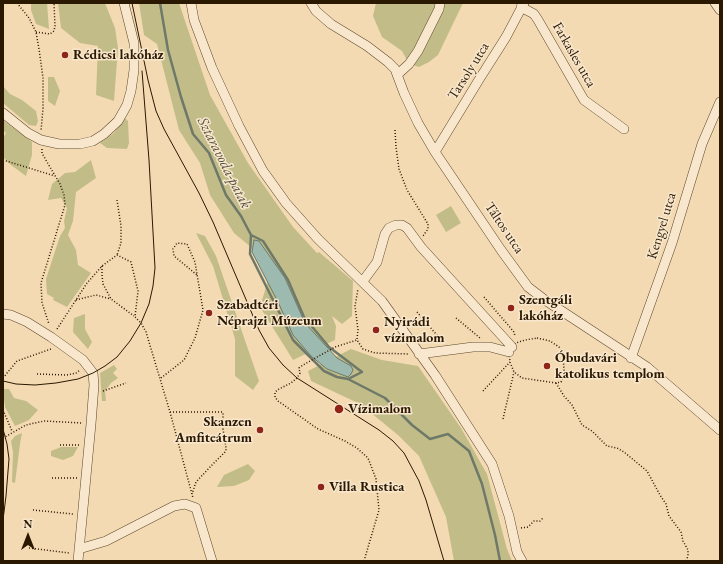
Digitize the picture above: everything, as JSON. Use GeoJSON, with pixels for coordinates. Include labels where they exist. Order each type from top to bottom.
{"type":"FeatureCollection","features":[{"type":"Feature","properties":{"kind":"street"},"geometry":{"type":"LineString","coordinates":[[3,113],[28,133],[41,140],[59,144],[80,144],[93,141],[104,134],[118,121],[127,105],[131,91],[134,70],[134,43],[124,3]]}},
{"type":"Feature","properties":{"kind":"street"},"geometry":{"type":"LineString","coordinates":[[191,3],[194,20],[212,68],[239,126],[263,171],[286,203],[318,240],[363,281],[382,301],[435,375],[492,464],[509,516],[517,552],[522,561]]}},
{"type":"Feature","properties":{"kind":"street","name":"Táltos utca"},"geometry":{"type":"LineString","coordinates":[[311,3],[316,11],[331,24],[367,46],[395,69],[418,123],[435,152],[501,250],[528,287],[544,300],[647,367],[720,430]]}},
{"type":"Feature","properties":{"kind":"street"},"geometry":{"type":"LineString","coordinates":[[397,75],[409,64],[418,51],[439,9],[440,3]]}},
{"type":"Feature","properties":{"kind":"street"},"geometry":{"type":"LineString","coordinates":[[715,3],[720,10]]}},
{"type":"Feature","properties":{"kind":"street","name":"Farkasles utca"},"geometry":{"type":"LineString","coordinates":[[522,5],[534,14],[538,20],[584,100],[624,129]]}},
{"type":"Feature","properties":{"kind":"street","name":"Tarsoly utca"},"geometry":{"type":"LineString","coordinates":[[435,152],[506,38],[522,5]]}},
{"type":"Feature","properties":{"kind":"street","name":"Kengyel utca"},"geometry":{"type":"LineString","coordinates":[[631,358],[636,348],[672,243],[702,144],[720,102]]}},
{"type":"Feature","properties":{"kind":"street"},"geometry":{"type":"LineString","coordinates":[[363,281],[377,262],[384,238],[389,228],[396,225],[402,225],[407,228],[438,267],[512,348]]}},
{"type":"Feature","properties":{"kind":"street"},"geometry":{"type":"LineString","coordinates":[[3,314],[11,315],[53,335],[86,362],[93,372],[94,394],[79,555]]}},
{"type":"Feature","properties":{"kind":"street"},"geometry":{"type":"LineString","coordinates":[[419,354],[474,347],[512,348]]}},
{"type":"Feature","properties":{"kind":"street"},"geometry":{"type":"LineString","coordinates":[[79,555],[179,504],[190,505],[196,508],[212,561]]}},
{"type":"Feature","properties":{"kind":"path"},"geometry":{"type":"LineString","coordinates":[[3,378],[17,361],[52,349],[53,335],[42,303],[41,283],[62,220],[65,205],[64,194],[60,184],[42,153],[43,78],[36,32],[29,18],[17,3]]}},
{"type":"Feature","properties":{"kind":"path"},"geometry":{"type":"LineString","coordinates":[[36,32],[50,34],[54,31],[54,3]]}},
{"type":"Feature","properties":{"kind":"path"},"geometry":{"type":"LineString","coordinates":[[395,130],[399,169],[407,190],[428,224],[428,229],[425,234],[417,240]]}},
{"type":"Feature","properties":{"kind":"path"},"geometry":{"type":"LineString","coordinates":[[3,160],[55,176]]}},
{"type":"Feature","properties":{"kind":"path"},"geometry":{"type":"LineString","coordinates":[[53,335],[87,283],[102,266],[117,255],[121,243],[121,226],[117,200]]}},
{"type":"Feature","properties":{"kind":"path"},"geometry":{"type":"LineString","coordinates":[[160,379],[184,360],[196,338],[203,310],[195,262],[186,244],[177,243],[173,249],[174,256],[197,276]]}},
{"type":"Feature","properties":{"kind":"path"},"geometry":{"type":"LineString","coordinates":[[117,255],[131,262],[138,292],[135,317]]}},
{"type":"Feature","properties":{"kind":"path"},"geometry":{"type":"LineString","coordinates":[[102,266],[104,284],[111,298],[135,317],[141,323],[146,332],[170,412],[196,508]]}},
{"type":"Feature","properties":{"kind":"path"},"geometry":{"type":"LineString","coordinates":[[363,281],[359,286],[355,306],[358,330],[357,340],[363,349],[375,353],[419,354]]}},
{"type":"Feature","properties":{"kind":"path"},"geometry":{"type":"LineString","coordinates":[[76,300],[96,295],[111,298]]}},
{"type":"Feature","properties":{"kind":"path"},"geometry":{"type":"LineString","coordinates":[[484,297],[514,332],[510,362],[514,372],[522,378],[556,383],[561,382],[564,370],[563,353],[560,347],[537,338],[525,340],[512,348]]}},
{"type":"Feature","properties":{"kind":"path"},"geometry":{"type":"LineString","coordinates":[[417,312],[449,350]]}},
{"type":"Feature","properties":{"kind":"path"},"geometry":{"type":"LineString","coordinates":[[456,318],[490,347]]}},
{"type":"Feature","properties":{"kind":"path"},"geometry":{"type":"LineString","coordinates":[[357,340],[335,347],[303,365],[299,368],[300,373],[297,378],[275,392],[275,396],[278,401],[318,429],[345,441],[357,448],[368,458],[376,479],[379,510],[364,561]]}},
{"type":"Feature","properties":{"kind":"path"},"geometry":{"type":"LineString","coordinates":[[37,374],[67,375],[76,373],[86,362]]}},
{"type":"Feature","properties":{"kind":"path"},"geometry":{"type":"LineString","coordinates":[[483,391],[510,362]]}},
{"type":"Feature","properties":{"kind":"path"},"geometry":{"type":"LineString","coordinates":[[503,419],[514,372]]}},
{"type":"Feature","properties":{"kind":"path"},"geometry":{"type":"LineString","coordinates":[[94,394],[126,383]]}},
{"type":"Feature","properties":{"kind":"path"},"geometry":{"type":"LineString","coordinates":[[556,383],[572,405],[582,425],[592,431],[607,446],[617,448],[624,452],[647,471],[666,504],[670,516],[681,532],[683,541],[688,550],[686,561]]}},
{"type":"Feature","properties":{"kind":"path"},"geometry":{"type":"LineString","coordinates":[[3,410],[12,432]]}},
{"type":"Feature","properties":{"kind":"path"},"geometry":{"type":"LineString","coordinates":[[170,412],[223,413],[222,424],[226,451],[196,482],[192,494]]}},
{"type":"Feature","properties":{"kind":"path"},"geometry":{"type":"LineString","coordinates":[[3,438],[26,425],[44,421],[91,424]]}},
{"type":"Feature","properties":{"kind":"path"},"geometry":{"type":"LineString","coordinates":[[60,445],[89,445]]}},
{"type":"Feature","properties":{"kind":"path"},"geometry":{"type":"LineString","coordinates":[[52,478],[86,478]]}},
{"type":"Feature","properties":{"kind":"path"},"geometry":{"type":"LineString","coordinates":[[33,510],[83,515]]}},
{"type":"Feature","properties":{"kind":"path"},"geometry":{"type":"LineString","coordinates":[[513,534],[520,528],[528,527],[534,522],[540,521],[543,518]]}},
{"type":"Feature","properties":{"kind":"path"},"geometry":{"type":"LineString","coordinates":[[29,548],[79,555]]}},
{"type":"Feature","properties":{"kind":"shaded area"},"geometry":{"type":"Polygon","coordinates":[[[31,3],[47,3],[49,29],[36,24],[31,10],[31,3]]]}},
{"type":"Feature","properties":{"kind":"shaded area"},"geometry":{"type":"Polygon","coordinates":[[[58,3],[105,3],[115,28],[118,48],[114,101],[96,95],[98,46],[80,43],[61,28],[58,3]]]}},
{"type":"Feature","properties":{"kind":"shaded area"},"geometry":{"type":"Polygon","coordinates":[[[139,3],[179,3],[210,95],[248,163],[293,227],[317,253],[319,252],[353,281],[352,316],[342,324],[332,316],[336,326],[335,340],[293,360],[260,307],[270,274],[258,253],[234,233],[210,195],[200,163],[179,130],[157,44],[144,35],[139,3]]]}},
{"type":"Feature","properties":{"kind":"shaded area"},"geometry":{"type":"Polygon","coordinates":[[[376,3],[463,3],[438,55],[419,67],[409,64],[402,51],[382,37],[373,16],[376,3]]]}},
{"type":"Feature","properties":{"kind":"shaded area"},"geometry":{"type":"Polygon","coordinates":[[[48,77],[54,77],[60,91],[55,106],[48,101],[48,77]]]}},
{"type":"Feature","properties":{"kind":"shaded area"},"geometry":{"type":"Polygon","coordinates":[[[3,86],[10,94],[22,100],[36,111],[38,121],[36,126],[29,125],[3,103],[3,86]]]}},
{"type":"Feature","properties":{"kind":"shaded area"},"geometry":{"type":"Polygon","coordinates":[[[125,118],[128,121],[129,143],[127,149],[107,148],[100,143],[114,133],[125,118]]]}},
{"type":"Feature","properties":{"kind":"shaded area"},"geometry":{"type":"Polygon","coordinates":[[[3,120],[32,142],[32,155],[26,176],[3,157],[3,138],[6,133],[3,130],[3,120]]]}},
{"type":"Feature","properties":{"kind":"shaded area"},"geometry":{"type":"Polygon","coordinates":[[[91,160],[96,178],[76,192],[73,221],[68,235],[76,250],[78,265],[91,273],[67,307],[53,300],[54,298],[47,294],[46,279],[60,236],[65,228],[64,221],[67,208],[61,198],[48,200],[52,184],[65,173],[75,172],[91,160]]]}},
{"type":"Feature","properties":{"kind":"shaded area"},"geometry":{"type":"Polygon","coordinates":[[[451,206],[461,223],[446,232],[436,215],[451,206]]]}},
{"type":"Feature","properties":{"kind":"shaded area"},"geometry":{"type":"Polygon","coordinates":[[[196,233],[205,236],[216,256],[259,381],[253,390],[235,376],[235,339],[213,266],[196,233]]]}},
{"type":"Feature","properties":{"kind":"shaded area"},"geometry":{"type":"Polygon","coordinates":[[[85,314],[85,329],[92,342],[88,349],[73,332],[74,318],[85,314]]]}},
{"type":"Feature","properties":{"kind":"shaded area"},"geometry":{"type":"Polygon","coordinates":[[[351,349],[382,360],[418,366],[461,428],[487,474],[507,549],[512,561],[454,561],[446,517],[419,456],[398,435],[360,404],[311,381],[308,371],[351,349]]]}},
{"type":"Feature","properties":{"kind":"shaded area"},"geometry":{"type":"Polygon","coordinates":[[[114,365],[117,369],[113,373],[118,378],[111,383],[105,391],[106,401],[102,401],[100,373],[114,365]]]}},
{"type":"Feature","properties":{"kind":"shaded area"},"geometry":{"type":"Polygon","coordinates":[[[3,389],[9,389],[14,398],[26,401],[38,410],[29,420],[15,426],[5,407],[3,389]]]}},
{"type":"Feature","properties":{"kind":"shaded area"},"geometry":{"type":"Polygon","coordinates":[[[22,433],[15,483],[12,482],[13,452],[11,441],[15,436],[22,433]]]}},
{"type":"Feature","properties":{"kind":"shaded area"},"geometry":{"type":"Polygon","coordinates":[[[61,447],[78,447],[73,456],[63,460],[51,456],[51,451],[61,447]]]}},
{"type":"Feature","properties":{"kind":"shaded area"},"geometry":{"type":"Polygon","coordinates":[[[248,464],[255,471],[249,480],[234,486],[217,487],[224,475],[248,464]]]}},
{"type":"Feature","properties":{"kind":"water"},"geometry":{"type":"Polygon","coordinates":[[[254,240],[259,241],[285,278],[305,323],[337,358],[351,366],[353,370],[348,377],[327,369],[311,356],[293,335],[252,252],[254,240]]]}},
{"type":"Feature","properties":{"kind":"waterway","name":"Sztaravoda-patak"},"geometry":{"type":"LineString","coordinates":[[160,3],[168,50],[193,134],[209,153],[226,195],[241,216],[251,235],[263,241],[288,280],[304,317],[329,347],[362,372],[348,379],[385,398],[412,425],[430,439],[448,434],[469,451],[482,484],[500,561]]}},
{"type":"Feature","properties":{"kind":"waterway"},"geometry":{"type":"LineString","coordinates":[[251,235],[250,254],[293,340],[324,371],[337,377],[348,379]]}},
{"type":"Feature","properties":{"kind":"tram line"},"geometry":{"type":"LineString","coordinates":[[132,3],[156,111],[213,222],[259,330],[269,348],[283,365],[297,378],[379,430],[393,441],[404,453],[419,481],[444,561]]}},
{"type":"Feature","properties":{"kind":"tram line"},"geometry":{"type":"LineString","coordinates":[[3,381],[16,384],[35,385],[78,379],[93,373],[117,357],[130,341],[141,323],[149,304],[155,268],[142,71]]}},
{"type":"Feature","properties":{"kind":"tram line"},"geometry":{"type":"LineString","coordinates":[[3,429],[9,459],[3,520]]}},
{"type":"Feature","properties":{"kind":"place","name":"Rédicsi lakóház"},"geometry":{"type":"Point","coordinates":[65,55]}},
{"type":"Feature","properties":{"kind":"place","name":"Szentgáli lakóház"},"geometry":{"type":"Point","coordinates":[511,308]}},
{"type":"Feature","properties":{"kind":"place","name":"Szabadtéri Néprajzi Múzeum"},"geometry":{"type":"Point","coordinates":[209,313]}},
{"type":"Feature","properties":{"kind":"place","name":"Nyirádi vízimalom"},"geometry":{"type":"Point","coordinates":[376,330]}},
{"type":"Feature","properties":{"kind":"place","name":"Óbudavári katolikus templom"},"geometry":{"type":"Point","coordinates":[547,366]}},
{"type":"Feature","properties":{"kind":"place","name":"Vízimalom"},"geometry":{"type":"Point","coordinates":[339,409]}},
{"type":"Feature","properties":{"kind":"place","name":"Skanzen Amfiteátrum"},"geometry":{"type":"Point","coordinates":[260,430]}},
{"type":"Feature","properties":{"kind":"place","name":"Villa Rustica"},"geometry":{"type":"Point","coordinates":[321,487]}}]}
